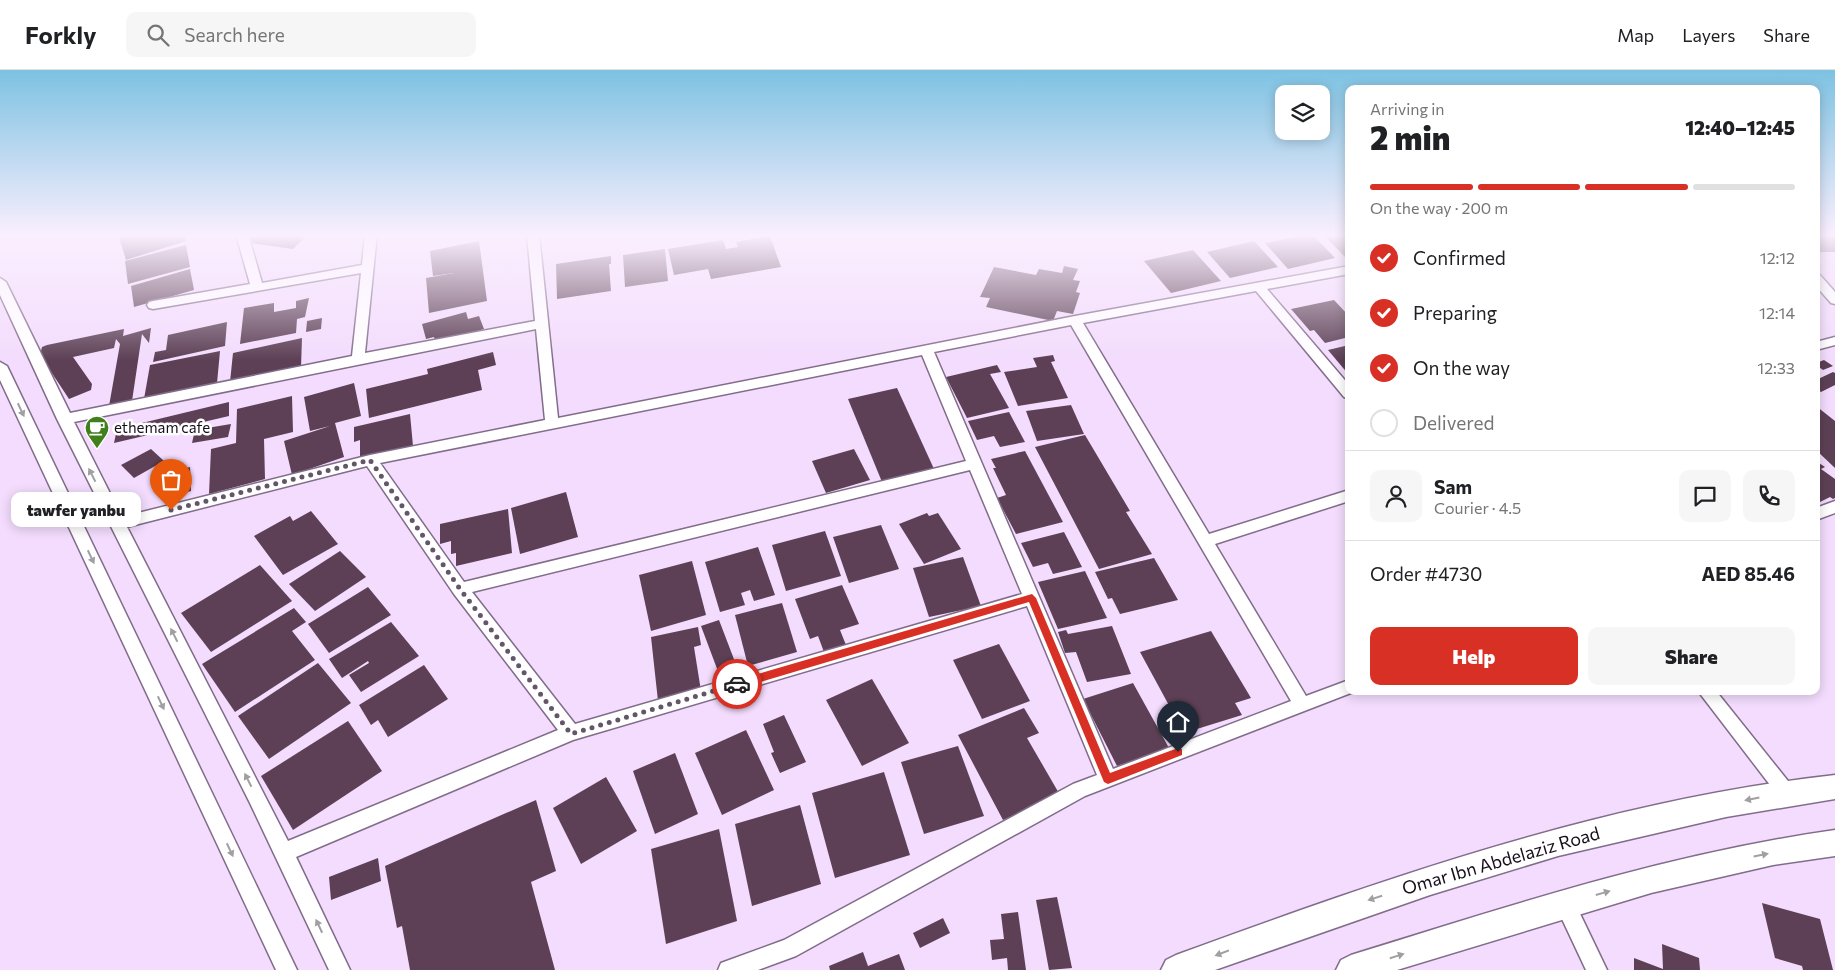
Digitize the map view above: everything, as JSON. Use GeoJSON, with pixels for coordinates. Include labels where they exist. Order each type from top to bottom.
{"type":"FeatureCollection","features":[{"type":"Feature","properties":{"kind":"main road","name":"Omar Ibn Abdelaziz Road"},"geometry":{"type":"LineString","coordinates":[[1176,970],[1337,910],[1487,861],[1633,824],[1786,792],[1835,788]]}},
{"type":"Feature","properties":{"kind":"main road"},"geometry":{"type":"LineString","coordinates":[[1350,970],[1566,904],[1683,871],[1803,847],[1835,843]]}},
{"type":"Feature","properties":{"kind":"street"},"geometry":{"type":"LineString","coordinates":[[254,276],[257,287]]}},
{"type":"Feature","properties":{"kind":"street"},"geometry":{"type":"LineString","coordinates":[[153,305],[321,276]]}},
{"type":"Feature","properties":{"kind":"street"},"geometry":{"type":"LineString","coordinates":[[358,359],[367,276]]}},
{"type":"Feature","properties":{"kind":"street"},"geometry":{"type":"LineString","coordinates":[[539,276],[552,423]]}},
{"type":"Feature","properties":{"kind":"street"},"geometry":{"type":"LineString","coordinates":[[117,524],[370,460],[1075,320],[1319,276]]}},
{"type":"Feature","properties":{"kind":"street"},"geometry":{"type":"LineString","coordinates":[[0,282],[64,420],[285,852],[340,970]]}},
{"type":"Feature","properties":{"kind":"street"},"geometry":{"type":"LineString","coordinates":[[1820,283],[1835,300]]}},
{"type":"Feature","properties":{"kind":"street"},"geometry":{"type":"LineString","coordinates":[[1260,288],[1345,389]]}},
{"type":"Feature","properties":{"kind":"street"},"geometry":{"type":"LineString","coordinates":[[1075,320],[1302,705]]}},
{"type":"Feature","properties":{"kind":"street"},"geometry":{"type":"LineString","coordinates":[[64,420],[358,359],[542,324]]}},
{"type":"Feature","properties":{"kind":"street"},"geometry":{"type":"LineString","coordinates":[[1820,345],[1835,341]]}},
{"type":"Feature","properties":{"kind":"street"},"geometry":{"type":"LineString","coordinates":[[926,349],[1108,779]]}},
{"type":"Feature","properties":{"kind":"street"},"geometry":{"type":"LineString","coordinates":[[0,366],[288,970]]}},
{"type":"Feature","properties":{"kind":"street"},"geometry":{"type":"LineString","coordinates":[[370,460],[460,589],[571,734]]}},
{"type":"Feature","properties":{"kind":"street"},"geometry":{"type":"LineString","coordinates":[[460,589],[974,464]]}},
{"type":"Feature","properties":{"kind":"street"},"geometry":{"type":"LineString","coordinates":[[1205,541],[1345,496]]}},
{"type":"Feature","properties":{"kind":"street"},"geometry":{"type":"LineString","coordinates":[[1820,513],[1835,507]]}},
{"type":"Feature","properties":{"kind":"street"},"geometry":{"type":"LineString","coordinates":[[285,852],[571,734],[1032,598]]}},
{"type":"Feature","properties":{"kind":"street"},"geometry":{"type":"LineString","coordinates":[[728,970],[789,949],[1079,790],[1345,689]]}},
{"type":"Feature","properties":{"kind":"street"},"geometry":{"type":"LineString","coordinates":[[1709,695],[1786,792]]}},
{"type":"Feature","properties":{"kind":"street"},"geometry":{"type":"LineString","coordinates":[[1566,904],[1597,970]]}},
{"type":"Feature","properties":{"kind":"building"},"geometry":{"type":"Polygon","coordinates":[[[127,276],[157,276],[128,284],[127,276]]]}},
{"type":"Feature","properties":{"kind":"building"},"geometry":{"type":"Polygon","coordinates":[[[166,276],[191,276],[194,290],[134,307],[131,286],[166,276]]]}},
{"type":"Feature","properties":{"kind":"building"},"geometry":{"type":"Polygon","coordinates":[[[437,276],[484,276],[487,301],[429,313],[426,278],[437,276]]]}},
{"type":"Feature","properties":{"kind":"building"},"geometry":{"type":"Polygon","coordinates":[[[556,276],[610,276],[611,291],[557,299],[556,276]]]}},
{"type":"Feature","properties":{"kind":"building"},"geometry":{"type":"Polygon","coordinates":[[[624,276],[668,276],[668,281],[625,287],[624,276]]]}},
{"type":"Feature","properties":{"kind":"building"},"geometry":{"type":"Polygon","coordinates":[[[710,276],[728,276],[711,279],[710,276]]]}},
{"type":"Feature","properties":{"kind":"building"},"geometry":{"type":"Polygon","coordinates":[[[990,276],[1075,276],[1073,280],[1080,281],[1076,292],[1080,293],[1073,314],[1057,311],[1053,321],[986,307],[990,298],[980,297],[990,276]]]}},
{"type":"Feature","properties":{"kind":"building"},"geometry":{"type":"Polygon","coordinates":[[[1157,276],[1216,276],[1221,281],[1171,293],[1157,276]]]}},
{"type":"Feature","properties":{"kind":"building"},"geometry":{"type":"Polygon","coordinates":[[[309,298],[305,317],[297,319],[296,333],[240,344],[244,308],[274,303],[274,312],[296,308],[296,301],[309,298]]]}},
{"type":"Feature","properties":{"kind":"building"},"geometry":{"type":"Polygon","coordinates":[[[1334,300],[1345,312],[1345,338],[1325,343],[1314,330],[1310,331],[1291,309],[1334,300]]]}},
{"type":"Feature","properties":{"kind":"building"},"geometry":{"type":"Polygon","coordinates":[[[466,312],[468,319],[479,316],[484,329],[436,343],[434,337],[426,339],[422,324],[466,312]]]}},
{"type":"Feature","properties":{"kind":"building"},"geometry":{"type":"Polygon","coordinates":[[[322,318],[321,329],[306,332],[307,321],[322,318]]]}},
{"type":"Feature","properties":{"kind":"building"},"geometry":{"type":"Polygon","coordinates":[[[227,322],[225,346],[153,362],[155,352],[166,350],[168,335],[227,322]]]}},
{"type":"Feature","properties":{"kind":"building"},"geometry":{"type":"Polygon","coordinates":[[[151,328],[149,343],[142,334],[132,401],[109,406],[120,344],[116,339],[114,348],[73,357],[92,384],[91,390],[69,399],[40,355],[42,347],[47,345],[124,329],[123,336],[151,328]]]}},
{"type":"Feature","properties":{"kind":"building"},"geometry":{"type":"Polygon","coordinates":[[[302,338],[301,367],[230,382],[233,353],[302,338]]]}},
{"type":"Feature","properties":{"kind":"building"},"geometry":{"type":"Polygon","coordinates":[[[1345,346],[1345,370],[1328,350],[1345,346]]]}},
{"type":"Feature","properties":{"kind":"building"},"geometry":{"type":"Polygon","coordinates":[[[220,351],[217,383],[144,399],[150,365],[220,351]]]}},
{"type":"Feature","properties":{"kind":"building"},"geometry":{"type":"Polygon","coordinates":[[[493,352],[496,365],[478,370],[482,390],[369,418],[366,389],[428,374],[427,369],[493,352]]]}},
{"type":"Feature","properties":{"kind":"building"},"geometry":{"type":"Polygon","coordinates":[[[1053,355],[1055,361],[1051,362],[1068,398],[1018,406],[1004,372],[1037,367],[1033,358],[1053,355]]]}},
{"type":"Feature","properties":{"kind":"building"},"geometry":{"type":"Polygon","coordinates":[[[1824,360],[1833,366],[1823,370],[1820,368],[1820,362],[1824,360]]]}},
{"type":"Feature","properties":{"kind":"building"},"geometry":{"type":"Polygon","coordinates":[[[997,365],[1001,372],[990,374],[1009,408],[967,418],[946,377],[997,365]]]}},
{"type":"Feature","properties":{"kind":"building"},"geometry":{"type":"Polygon","coordinates":[[[1833,372],[1835,373],[1835,385],[1821,392],[1820,378],[1833,372]]]}},
{"type":"Feature","properties":{"kind":"building"},"geometry":{"type":"Polygon","coordinates":[[[354,383],[361,416],[335,423],[344,457],[292,475],[284,441],[330,426],[310,431],[304,397],[354,383]]]}},
{"type":"Feature","properties":{"kind":"building"},"geometry":{"type":"Polygon","coordinates":[[[897,388],[934,469],[882,482],[848,399],[897,388]]]}},
{"type":"Feature","properties":{"kind":"building"},"geometry":{"type":"Polygon","coordinates":[[[292,396],[293,432],[264,439],[265,479],[209,494],[211,449],[236,443],[237,409],[292,396]]]}},
{"type":"Feature","properties":{"kind":"building"},"geometry":{"type":"Polygon","coordinates":[[[229,402],[229,416],[114,443],[117,429],[229,402]]]}},
{"type":"Feature","properties":{"kind":"building"},"geometry":{"type":"Polygon","coordinates":[[[1071,405],[1084,434],[1037,441],[1026,411],[1071,405]]]}},
{"type":"Feature","properties":{"kind":"building"},"geometry":{"type":"Polygon","coordinates":[[[1820,409],[1835,421],[1835,468],[1820,454],[1820,409]]]}},
{"type":"Feature","properties":{"kind":"building"},"geometry":{"type":"Polygon","coordinates":[[[1009,412],[1025,442],[1000,447],[994,436],[977,440],[968,421],[1009,412]]]}},
{"type":"Feature","properties":{"kind":"building"},"geometry":{"type":"Polygon","coordinates":[[[410,414],[413,446],[360,459],[360,440],[354,442],[354,427],[410,414]]]}},
{"type":"Feature","properties":{"kind":"building"},"geometry":{"type":"Polygon","coordinates":[[[231,424],[228,437],[192,443],[195,430],[231,424]]]}},
{"type":"Feature","properties":{"kind":"building"},"geometry":{"type":"Polygon","coordinates":[[[1085,435],[1130,511],[1126,512],[1152,554],[1099,569],[1035,447],[1085,435]]]}},
{"type":"Feature","properties":{"kind":"building"},"geometry":{"type":"Polygon","coordinates":[[[151,449],[164,461],[134,478],[121,465],[151,449]]]}},
{"type":"Feature","properties":{"kind":"building"},"geometry":{"type":"Polygon","coordinates":[[[854,449],[870,480],[826,493],[812,461],[854,449]]]}},
{"type":"Feature","properties":{"kind":"building"},"geometry":{"type":"Polygon","coordinates":[[[1025,451],[1063,522],[1016,534],[997,498],[1006,495],[993,468],[996,468],[991,459],[1025,451]]]}},
{"type":"Feature","properties":{"kind":"building"},"geometry":{"type":"Polygon","coordinates":[[[1820,464],[1825,467],[1821,469],[1835,479],[1835,498],[1830,497],[1820,502],[1820,464]]]}},
{"type":"Feature","properties":{"kind":"building"},"geometry":{"type":"Polygon","coordinates":[[[190,467],[191,491],[161,500],[161,476],[190,467]]]}},
{"type":"Feature","properties":{"kind":"building"},"geometry":{"type":"Polygon","coordinates":[[[566,492],[578,537],[520,554],[511,508],[566,492]]]}},
{"type":"Feature","properties":{"kind":"building"},"geometry":{"type":"Polygon","coordinates":[[[508,509],[512,553],[456,566],[456,553],[451,554],[451,541],[440,544],[440,524],[508,509]]]}},
{"type":"Feature","properties":{"kind":"building"},"geometry":{"type":"Polygon","coordinates":[[[311,511],[338,544],[283,575],[254,536],[290,516],[293,521],[311,511]]]}},
{"type":"Feature","properties":{"kind":"building"},"geometry":{"type":"Polygon","coordinates":[[[927,513],[929,516],[938,513],[961,549],[924,564],[899,524],[927,513]]]}},
{"type":"Feature","properties":{"kind":"building"},"geometry":{"type":"Polygon","coordinates":[[[881,525],[899,569],[849,583],[833,537],[881,525]]]}},
{"type":"Feature","properties":{"kind":"building"},"geometry":{"type":"Polygon","coordinates":[[[825,531],[841,576],[786,591],[772,545],[825,531]]]}},
{"type":"Feature","properties":{"kind":"building"},"geometry":{"type":"Polygon","coordinates":[[[1064,532],[1082,567],[1053,574],[1048,563],[1033,567],[1021,543],[1064,532]]]}},
{"type":"Feature","properties":{"kind":"building"},"geometry":{"type":"Polygon","coordinates":[[[758,547],[775,595],[754,601],[750,590],[741,593],[745,605],[720,612],[705,562],[758,547]]]}},
{"type":"Feature","properties":{"kind":"building"},"geometry":{"type":"Polygon","coordinates":[[[340,551],[366,577],[315,611],[289,584],[340,551]]]}},
{"type":"Feature","properties":{"kind":"building"},"geometry":{"type":"Polygon","coordinates":[[[963,557],[981,606],[929,617],[913,568],[963,557]]]}},
{"type":"Feature","properties":{"kind":"building"},"geometry":{"type":"Polygon","coordinates":[[[1154,558],[1178,600],[1120,614],[1112,598],[1108,599],[1095,572],[1154,558]]]}},
{"type":"Feature","properties":{"kind":"building"},"geometry":{"type":"Polygon","coordinates":[[[692,561],[706,615],[651,631],[639,575],[692,561]]]}},
{"type":"Feature","properties":{"kind":"building"},"geometry":{"type":"Polygon","coordinates":[[[260,565],[292,601],[211,652],[181,613],[260,565]]]}},
{"type":"Feature","properties":{"kind":"building"},"geometry":{"type":"Polygon","coordinates":[[[1085,571],[1107,618],[1058,629],[1038,582],[1085,571]]]}},
{"type":"Feature","properties":{"kind":"building"},"geometry":{"type":"Polygon","coordinates":[[[842,585],[859,624],[840,630],[846,645],[824,652],[818,636],[810,639],[795,599],[842,585]]]}},
{"type":"Feature","properties":{"kind":"building"},"geometry":{"type":"Polygon","coordinates":[[[368,587],[391,615],[329,653],[308,624],[368,587]]]}},
{"type":"Feature","properties":{"kind":"building"},"geometry":{"type":"Polygon","coordinates":[[[782,603],[797,652],[748,666],[735,615],[782,603]]]}},
{"type":"Feature","properties":{"kind":"building"},"geometry":{"type":"Polygon","coordinates":[[[294,608],[306,622],[292,631],[315,660],[235,712],[202,664],[294,608]]]}},
{"type":"Feature","properties":{"kind":"building"},"geometry":{"type":"Polygon","coordinates":[[[719,620],[740,675],[722,682],[701,626],[719,620]]]}},
{"type":"Feature","properties":{"kind":"building"},"geometry":{"type":"Polygon","coordinates":[[[391,622],[419,656],[361,692],[349,675],[369,663],[368,661],[342,678],[329,659],[391,622]]]}},
{"type":"Feature","properties":{"kind":"building"},"geometry":{"type":"Polygon","coordinates":[[[1112,626],[1131,674],[1087,682],[1076,652],[1065,653],[1058,632],[1066,630],[1068,634],[1112,626]]]}},
{"type":"Feature","properties":{"kind":"building"},"geometry":{"type":"Polygon","coordinates":[[[698,627],[701,645],[694,647],[701,691],[658,701],[651,637],[698,627]]]}},
{"type":"Feature","properties":{"kind":"building"},"geometry":{"type":"Polygon","coordinates":[[[1211,631],[1251,698],[1235,703],[1242,715],[1184,733],[1140,652],[1211,631]]]}},
{"type":"Feature","properties":{"kind":"building"},"geometry":{"type":"Polygon","coordinates":[[[999,644],[1030,701],[982,719],[953,660],[999,644]]]}},
{"type":"Feature","properties":{"kind":"building"},"geometry":{"type":"Polygon","coordinates":[[[318,663],[351,703],[269,759],[238,716],[318,663]]]}},
{"type":"Feature","properties":{"kind":"building"},"geometry":{"type":"Polygon","coordinates":[[[424,665],[448,699],[388,737],[378,720],[371,725],[359,705],[424,665]]]}},
{"type":"Feature","properties":{"kind":"building"},"geometry":{"type":"Polygon","coordinates":[[[872,679],[909,743],[862,766],[826,700],[872,679]]]}},
{"type":"Feature","properties":{"kind":"building"},"geometry":{"type":"Polygon","coordinates":[[[1133,683],[1169,748],[1117,766],[1083,699],[1133,683]]]}},
{"type":"Feature","properties":{"kind":"building"},"geometry":{"type":"Polygon","coordinates":[[[1024,708],[1039,733],[1027,738],[1060,795],[1003,820],[958,735],[1024,708]]]}},
{"type":"Feature","properties":{"kind":"building"},"geometry":{"type":"Polygon","coordinates":[[[784,715],[806,762],[780,773],[771,753],[774,752],[763,724],[784,715]]]}},
{"type":"Feature","properties":{"kind":"building"},"geometry":{"type":"Polygon","coordinates":[[[348,721],[382,771],[293,830],[261,776],[348,721]]]}},
{"type":"Feature","properties":{"kind":"building"},"geometry":{"type":"Polygon","coordinates":[[[746,730],[774,790],[722,815],[695,753],[746,730]]]}},
{"type":"Feature","properties":{"kind":"building"},"geometry":{"type":"Polygon","coordinates":[[[958,746],[984,816],[924,834],[901,762],[958,746]]]}},
{"type":"Feature","properties":{"kind":"building"},"geometry":{"type":"Polygon","coordinates":[[[675,753],[698,814],[655,834],[633,771],[675,753]]]}},
{"type":"Feature","properties":{"kind":"building"},"geometry":{"type":"Polygon","coordinates":[[[884,772],[910,855],[835,878],[812,793],[884,772]]]}},
{"type":"Feature","properties":{"kind":"building"},"geometry":{"type":"Polygon","coordinates":[[[606,777],[637,831],[581,864],[553,808],[606,777]]]}},
{"type":"Feature","properties":{"kind":"building"},"geometry":{"type":"Polygon","coordinates":[[[536,800],[556,871],[531,882],[555,970],[410,970],[402,926],[397,928],[385,866],[536,800]]]}},
{"type":"Feature","properties":{"kind":"building"},"geometry":{"type":"Polygon","coordinates":[[[800,805],[821,884],[752,906],[735,824],[800,805]]]}},
{"type":"Feature","properties":{"kind":"building"},"geometry":{"type":"Polygon","coordinates":[[[719,829],[737,921],[666,944],[651,849],[719,829]]]}},
{"type":"Feature","properties":{"kind":"building"},"geometry":{"type":"Polygon","coordinates":[[[378,858],[381,881],[331,900],[329,877],[378,858]]]}},
{"type":"Feature","properties":{"kind":"building"},"geometry":{"type":"Polygon","coordinates":[[[1057,897],[1072,968],[1049,970],[1036,900],[1057,897]]]}},
{"type":"Feature","properties":{"kind":"building"},"geometry":{"type":"Polygon","coordinates":[[[1762,903],[1820,919],[1833,970],[1803,970],[1802,966],[1775,958],[1762,903]]]}},
{"type":"Feature","properties":{"kind":"building"},"geometry":{"type":"Polygon","coordinates":[[[1018,912],[1026,970],[1008,970],[1007,958],[992,960],[990,940],[1004,939],[1001,914],[1018,912]]]}},
{"type":"Feature","properties":{"kind":"building"},"geometry":{"type":"Polygon","coordinates":[[[943,918],[950,933],[920,948],[913,933],[943,918]]]}},
{"type":"Feature","properties":{"kind":"building"},"geometry":{"type":"Polygon","coordinates":[[[1662,944],[1699,958],[1700,970],[1634,970],[1634,958],[1663,969],[1662,944]]]}},
{"type":"Feature","properties":{"kind":"building"},"geometry":{"type":"Polygon","coordinates":[[[863,952],[868,966],[899,954],[905,970],[830,970],[829,966],[863,952]]]}},
{"type":"Feature","properties":{"kind":"way so far"},"geometry":{"type":"LineString","coordinates":[[171,510],[370,460],[460,589],[571,734],[737,684]]}},
{"type":"Feature","properties":{"kind":"place","name":"ethemam cafe"},"geometry":{"type":"Point","coordinates":[97,449]}},
{"type":"Feature","properties":{"kind":"place","name":"tawfer yanbu"},"geometry":{"type":"Point","coordinates":[171,510]}},
{"type":"Feature","properties":{"kind":"route"},"geometry":{"type":"LineString","coordinates":[[737,684],[1032,598],[1108,779],[1178,752]]}}]}
